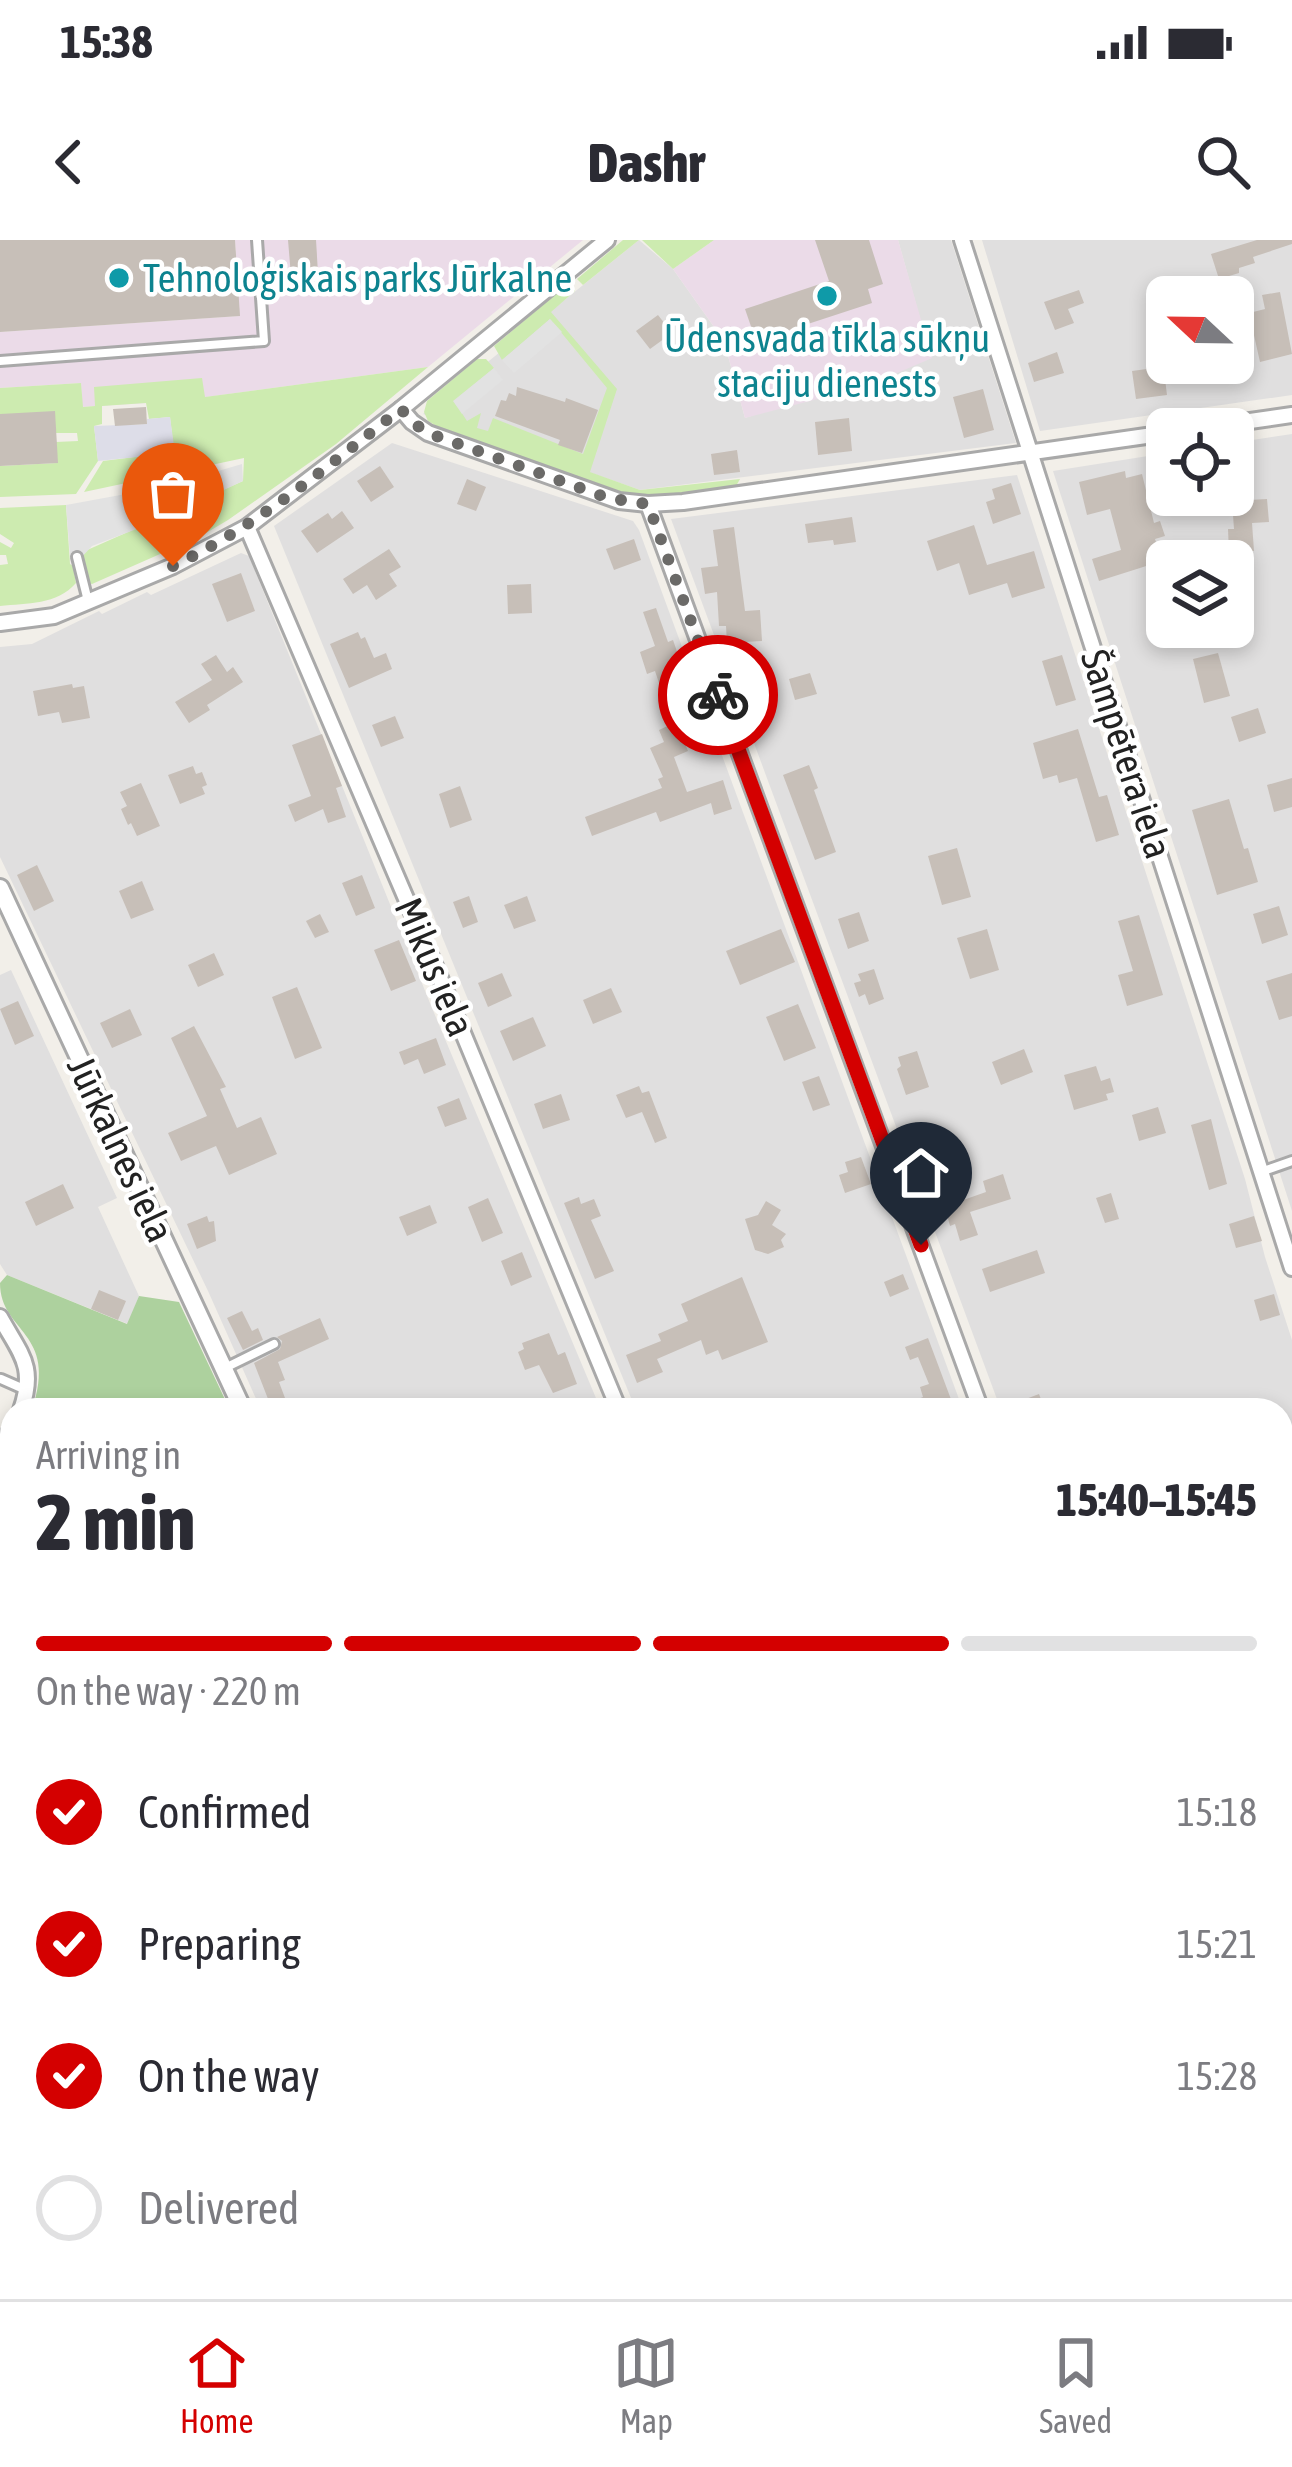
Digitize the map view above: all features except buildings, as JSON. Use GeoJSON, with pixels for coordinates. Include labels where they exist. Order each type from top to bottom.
{"type":"FeatureCollection","features":[{"type":"Feature","properties":{"kind":"street"},"geometry":{"type":"LineString","coordinates":[[0,622],[55,616],[173,566],[247,526],[401,409],[607,240]]}},
{"type":"Feature","properties":{"kind":"street","name":"Šampētera iela"},"geometry":{"type":"LineString","coordinates":[[962,240],[1292,1268]]}},
{"type":"Feature","properties":{"kind":"street"},"geometry":{"type":"LineString","coordinates":[[401,409],[428,433],[608,498],[648,504],[1146,436]]}},
{"type":"Feature","properties":{"kind":"street"},"geometry":{"type":"LineString","coordinates":[[1254,420],[1292,415]]}},
{"type":"Feature","properties":{"kind":"street"},"geometry":{"type":"LineString","coordinates":[[648,504],[977,1398]]}},
{"type":"Feature","properties":{"kind":"street","name":"Mikus iela"},"geometry":{"type":"LineString","coordinates":[[247,526],[614,1398]]}},
{"type":"Feature","properties":{"kind":"street","name":"Jūrkalnes iela"},"geometry":{"type":"LineString","coordinates":[[0,888],[238,1398]]}},
{"type":"Feature","properties":{"kind":"street"},"geometry":{"type":"LineString","coordinates":[[0,1317],[26,1363],[25,1398]]}},
{"type":"Feature","properties":{"kind":"lane"},"geometry":{"type":"LineString","coordinates":[[0,361],[264,341],[257,240]]}},
{"type":"Feature","properties":{"kind":"lane"},"geometry":{"type":"LineString","coordinates":[[77,557],[88,603]]}},
{"type":"Feature","properties":{"kind":"lane"},"geometry":{"type":"LineString","coordinates":[[1261,1172],[1292,1162]]}},
{"type":"Feature","properties":{"kind":"lane"},"geometry":{"type":"LineString","coordinates":[[224,1368],[274,1344]]}},
{"type":"Feature","properties":{"kind":"lane"},"geometry":{"type":"LineString","coordinates":[[1,1379],[27,1391]]}},
{"type":"Feature","properties":{"kind":"shaded area"},"geometry":{"type":"Polygon","coordinates":[[[235,240],[583,240],[428,367],[177,401],[82,407],[81,383],[0,388],[0,332],[239,316],[235,240]]]}},
{"type":"Feature","properties":{"kind":"shaded area"},"geometry":{"type":"Polygon","coordinates":[[[639,240],[673,269],[724,341],[745,418],[931,358],[898,240],[951,240],[1016,443],[640,490],[423,414],[639,240]]]}},
{"type":"Feature","properties":{"kind":"shaded area"},"geometry":{"type":"Polygon","coordinates":[[[714,240],[898,240],[932,358],[867,386],[745,418],[724,341],[673,269],[714,240]]]}},
{"type":"Feature","properties":{"kind":"shaded area"},"geometry":{"type":"Polygon","coordinates":[[[982,240],[1292,240],[1292,395],[1201,408],[1146,408],[1146,416],[1040,431],[982,240]]]}},
{"type":"Feature","properties":{"kind":"shaded area"},"geometry":{"type":"Polygon","coordinates":[[[550,319],[562,332],[514,373],[502,360],[550,319]]]}},
{"type":"Feature","properties":{"kind":"shaded area"},"geometry":{"type":"Polygon","coordinates":[[[494,368],[503,380],[462,414],[453,401],[494,368]]]}},
{"type":"Feature","properties":{"kind":"shaded area"},"geometry":{"type":"Polygon","coordinates":[[[170,417],[175,453],[98,461],[94,426],[147,424],[147,419],[170,417]]]}},
{"type":"Feature","properties":{"kind":"shaded area"},"geometry":{"type":"Polygon","coordinates":[[[1292,434],[1292,1211],[1053,471],[1146,456],[1146,516],[1254,516],[1254,440],[1292,434]]]}},
{"type":"Feature","properties":{"kind":"shaded area"},"geometry":{"type":"Polygon","coordinates":[[[392,443],[633,521],[959,1398],[631,1398],[274,526],[392,443]]]}},
{"type":"Feature","properties":{"kind":"shaded area"},"geometry":{"type":"Polygon","coordinates":[[[242,464],[243,481],[92,546],[81,558],[70,556],[66,505],[164,487],[242,464]]]}},
{"type":"Feature","properties":{"kind":"shaded area"},"geometry":{"type":"Polygon","coordinates":[[[1017,475],[1245,1179],[1292,1340],[1292,1398],[997,1398],[671,519],[1017,475]]]}},
{"type":"Feature","properties":{"kind":"shaded area"},"geometry":{"type":"Polygon","coordinates":[[[241,553],[249,556],[596,1398],[256,1398],[0,857],[0,647],[32,644],[99,611],[102,614],[147,592],[151,595],[241,553]]]}},
{"type":"Feature","properties":{"kind":"shaded area"},"geometry":{"type":"Polygon","coordinates":[[[11,970],[117,1198],[98,1207],[139,1296],[128,1324],[7,1275],[0,1264],[0,975],[11,970]]]}},
{"type":"Feature","properties":{"kind":"green space"},"geometry":{"type":"Polygon","coordinates":[[[623,240],[639,240],[583,285],[577,279],[623,240]]]}},
{"type":"Feature","properties":{"kind":"green space"},"geometry":{"type":"Polygon","coordinates":[[[642,240],[714,240],[673,269],[642,240]]]}},
{"type":"Feature","properties":{"kind":"green space"},"geometry":{"type":"Polygon","coordinates":[[[569,283],[575,291],[551,312],[617,389],[590,472],[640,490],[740,479],[735,488],[648,497],[627,494],[428,421],[427,401],[477,359],[486,359],[494,368],[454,401],[467,421],[481,413],[477,428],[488,431],[493,418],[583,454],[607,388],[550,319],[502,360],[494,346],[569,283]]]}},
{"type":"Feature","properties":{"kind":"green space"},"geometry":{"type":"Polygon","coordinates":[[[428,367],[336,444],[228,520],[92,584],[87,583],[81,558],[85,551],[243,481],[244,458],[84,492],[103,461],[174,452],[170,417],[149,419],[146,403],[102,406],[102,424],[94,426],[98,461],[76,494],[0,497],[0,466],[57,463],[56,442],[78,441],[77,433],[56,433],[0,414],[0,388],[81,383],[83,407],[95,406],[94,387],[202,378],[205,397],[428,367]]]}},
{"type":"Feature","properties":{"kind":"green space"},"geometry":{"type":"Polygon","coordinates":[[[66,505],[76,583],[51,599],[0,606],[0,565],[8,564],[6,555],[0,555],[0,542],[11,548],[14,543],[0,534],[0,508],[66,505]]]}},
{"type":"Feature","properties":{"kind":"green space"},"geometry":{"type":"Polygon","coordinates":[[[7,1275],[127,1324],[139,1296],[179,1302],[224,1398],[35,1398],[38,1364],[34,1348],[2,1300],[0,1283],[7,1275]]]}},
{"type":"Feature","properties":{"kind":"way so far"},"geometry":{"type":"LineString","coordinates":[[173,566],[263,516],[401,409],[428,433],[608,498],[648,504],[718,695]]}},
{"type":"Feature","properties":{"kind":"place","name":"Tehnoloģiskais parks Jūrkalne"},"geometry":{"type":"Point","coordinates":[119,278]}},
{"type":"Feature","properties":{"kind":"place","name":"Ūdensvada tīkla sūkņu staciju dienests"},"geometry":{"type":"Point","coordinates":[827,296]}},
{"type":"Feature","properties":{"kind":"route"},"geometry":{"type":"LineString","coordinates":[[718,695],[921,1245]]}}]}
